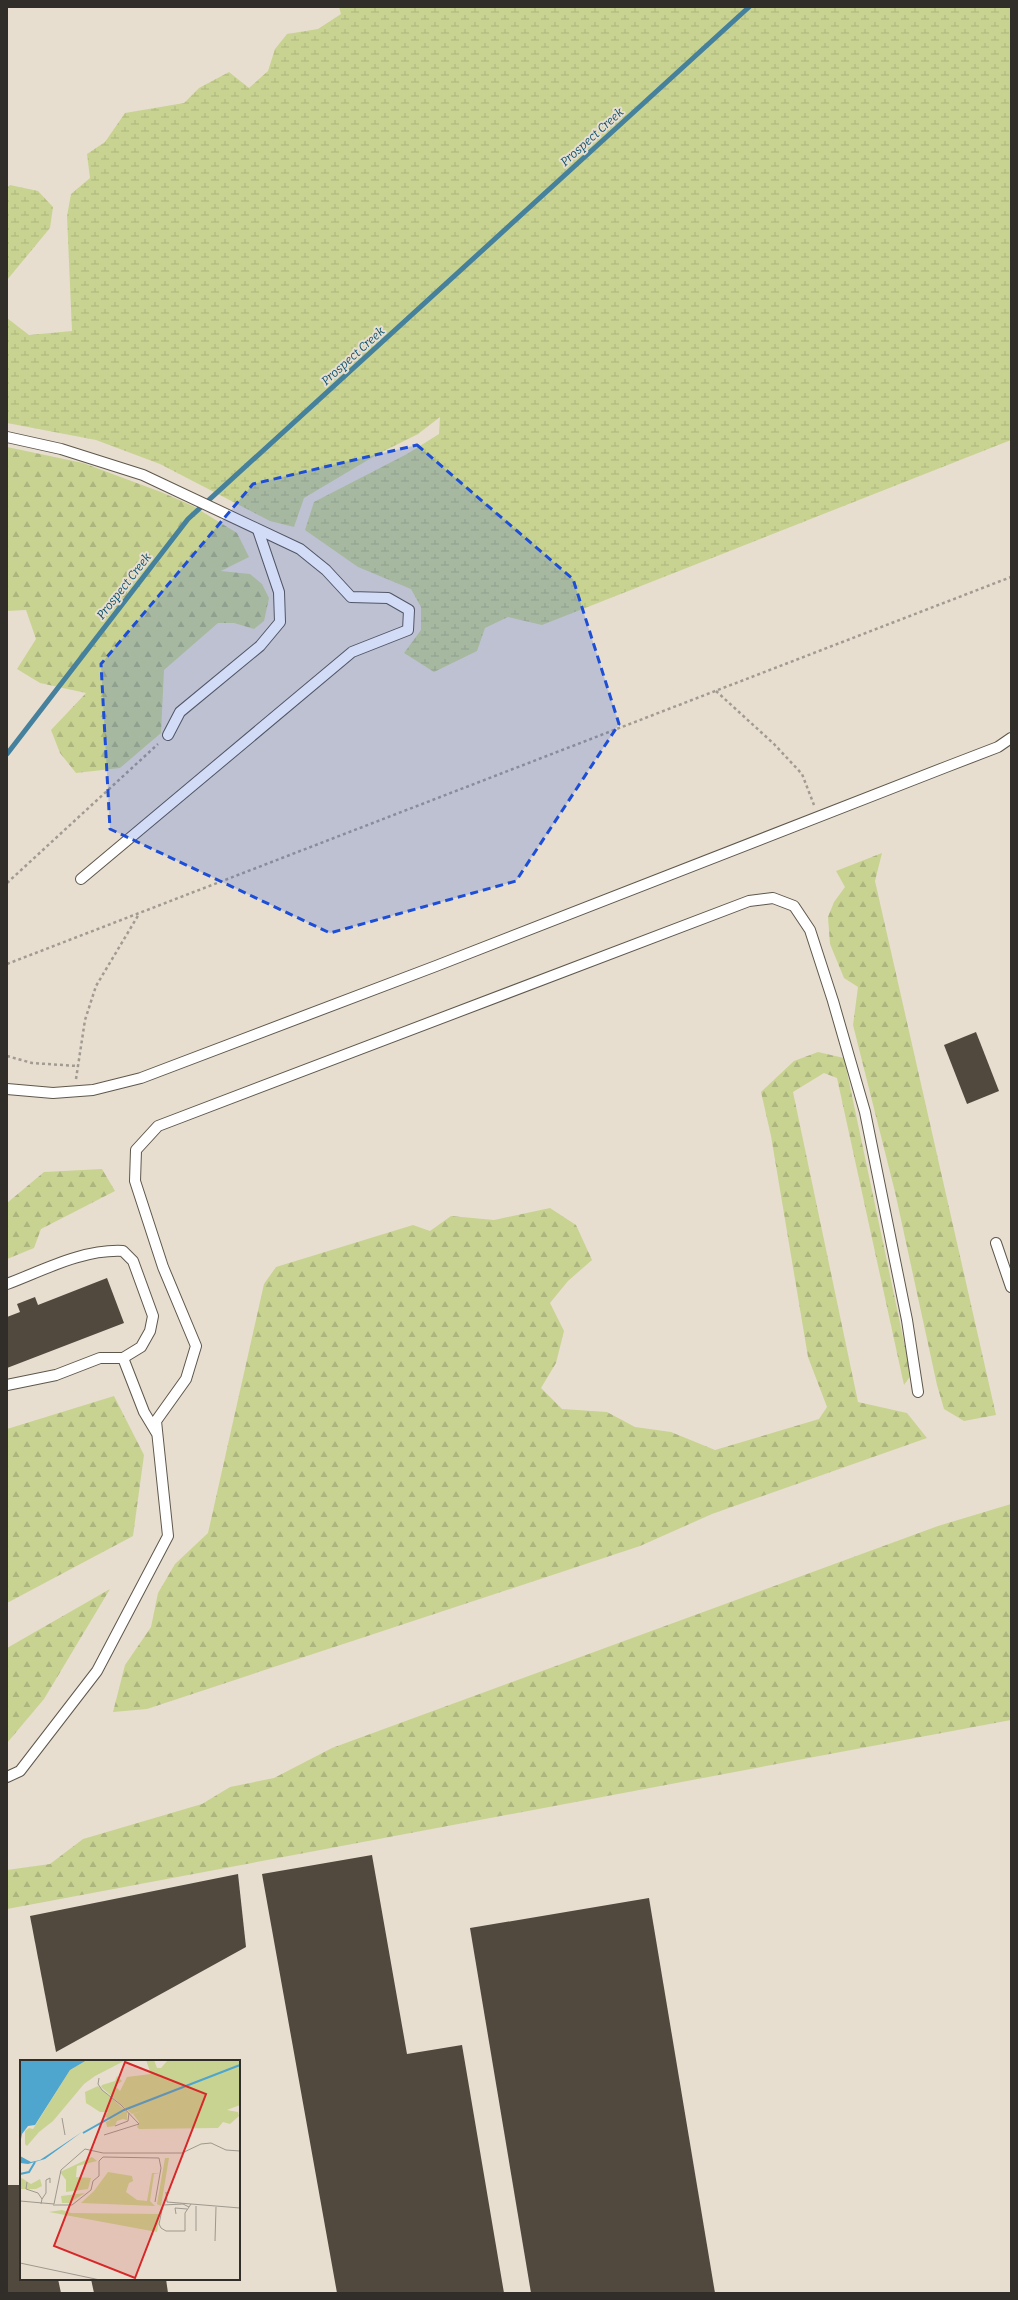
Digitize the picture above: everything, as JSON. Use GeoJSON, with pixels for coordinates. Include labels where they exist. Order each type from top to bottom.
{"type":"FeatureCollection","features":[{"type":"Feature","properties":{"kind":"lane"},"geometry":{"type":"LineString","coordinates":[[7,437],[61,449],[143,475],[300,549],[326,570],[350,597],[388,598],[409,610],[408,630],[352,652],[81,879]]}},
{"type":"Feature","properties":{"kind":"lane"},"geometry":{"type":"LineString","coordinates":[[168,735],[180,712],[260,646],[280,622],[279,592],[258,530]]}},
{"type":"Feature","properties":{"kind":"lane"},"geometry":{"type":"LineString","coordinates":[[7,1089],[53,1093],[93,1090],[141,1078],[817,818],[998,746],[1011,738]]}},
{"type":"Feature","properties":{"kind":"lane"},"geometry":{"type":"LineString","coordinates":[[7,1778],[20,1772],[97,1671],[168,1536],[156,1421],[186,1379],[196,1346],[163,1267],[135,1180],[136,1150],[158,1126],[748,901],[773,898],[794,906],[810,930],[833,1001],[865,1112],[907,1320],[918,1392]]}},
{"type":"Feature","properties":{"kind":"lane"},"geometry":{"type":"LineString","coordinates":[[996,1243],[1011,1287]]}},
{"type":"Feature","properties":{"kind":"lane"},"geometry":{"type":"LineString","coordinates":[[7,1284],[88,1253],[105,1250],[123,1251],[133,1261],[153,1316],[150,1331],[141,1347],[123,1358],[100,1358],[56,1375],[7,1385]]}},
{"type":"Feature","properties":{"kind":"lane"},"geometry":{"type":"LineString","coordinates":[[123,1358],[144,1412],[158,1436]]}},
{"type":"Feature","properties":{"kind":"path"},"geometry":{"type":"LineString","coordinates":[[7,964],[1011,577]]}},
{"type":"Feature","properties":{"kind":"path"},"geometry":{"type":"LineString","coordinates":[[716,691],[774,744],[802,774],[814,804],[817,818]]}},
{"type":"Feature","properties":{"kind":"path"},"geometry":{"type":"LineString","coordinates":[[7,883],[168,735]]}},
{"type":"Feature","properties":{"kind":"path"},"geometry":{"type":"LineString","coordinates":[[76,1091],[77,1066],[85,1020],[96,986],[139,913]]}},
{"type":"Feature","properties":{"kind":"path"},"geometry":{"type":"LineString","coordinates":[[7,1056],[32,1063],[77,1066]]}},
{"type":"Feature","properties":{"kind":"highlighted area"},"geometry":{"type":"Polygon","coordinates":[[[417,445],[573,579],[619,724],[516,881],[330,933],[110,829],[101,664],[253,484],[417,445]]]}},
{"type":"Feature","properties":{"kind":"green space"},"geometry":{"type":"Polygon","coordinates":[[[339,7],[1011,7],[1011,440],[542,625],[508,617],[485,628],[477,651],[434,672],[404,653],[421,630],[421,607],[411,589],[358,567],[305,530],[314,502],[407,454],[439,434],[440,417],[418,434],[378,454],[304,498],[294,527],[270,521],[160,464],[96,440],[7,423],[7,318],[29,335],[72,331],[67,216],[71,194],[90,178],[87,154],[105,142],[125,113],[184,103],[199,88],[229,72],[249,88],[268,71],[275,49],[287,34],[318,29],[341,14],[339,7]]]}},
{"type":"Feature","properties":{"kind":"green space"},"geometry":{"type":"Polygon","coordinates":[[[10,185],[38,191],[53,207],[50,228],[7,280],[7,188],[10,185]]]}},
{"type":"Feature","properties":{"kind":"green space"},"geometry":{"type":"Polygon","coordinates":[[[7,447],[83,463],[161,492],[193,506],[237,533],[249,557],[221,571],[250,574],[262,584],[269,598],[264,621],[254,629],[234,623],[218,623],[164,670],[161,733],[120,768],[76,773],[60,753],[51,730],[86,693],[40,683],[17,669],[36,639],[26,610],[7,611],[7,447]]]}},
{"type":"Feature","properties":{"kind":"green space"},"geometry":{"type":"Polygon","coordinates":[[[882,853],[875,881],[996,1415],[964,1421],[944,1409],[937,1385],[895,1192],[853,1025],[858,987],[844,978],[830,944],[828,917],[834,902],[845,887],[836,871],[882,853]]]}},
{"type":"Feature","properties":{"kind":"green space"},"geometry":{"type":"Polygon","coordinates":[[[818,1052],[844,1058],[911,1375],[904,1385],[837,1078],[824,1073],[793,1092],[858,1402],[907,1413],[927,1438],[712,1514],[640,1546],[147,1709],[113,1712],[125,1665],[151,1627],[158,1593],[175,1564],[208,1533],[264,1284],[276,1267],[413,1225],[430,1231],[451,1216],[494,1220],[550,1208],[576,1225],[592,1260],[568,1281],[550,1303],[564,1331],[556,1363],[541,1388],[562,1409],[607,1412],[635,1427],[671,1432],[715,1450],[819,1419],[827,1407],[808,1357],[771,1136],[761,1092],[794,1061],[818,1052]]]}},
{"type":"Feature","properties":{"kind":"green space"},"geometry":{"type":"Polygon","coordinates":[[[102,1169],[115,1191],[41,1229],[34,1248],[7,1259],[7,1203],[44,1172],[102,1169]]]}},
{"type":"Feature","properties":{"kind":"green space"},"geometry":{"type":"Polygon","coordinates":[[[114,1396],[144,1455],[133,1536],[7,1603],[7,1429],[114,1396]]]}},
{"type":"Feature","properties":{"kind":"green space"},"geometry":{"type":"Polygon","coordinates":[[[1011,1504],[1011,1720],[7,1909],[7,1870],[50,1864],[83,1839],[202,1804],[230,1787],[274,1778],[332,1748],[938,1526],[1011,1504]]]}},
{"type":"Feature","properties":{"kind":"green space"},"geometry":{"type":"Polygon","coordinates":[[[110,1589],[44,1699],[7,1743],[7,1648],[110,1589]]]}},
{"type":"Feature","properties":{"kind":"building"},"geometry":{"type":"Polygon","coordinates":[[[976,1032],[999,1091],[967,1104],[944,1045],[976,1032]]]}},
{"type":"Feature","properties":{"kind":"building"},"geometry":{"type":"Polygon","coordinates":[[[107,1278],[124,1323],[7,1368],[7,1317],[20,1312],[17,1304],[35,1297],[38,1305],[107,1278]]]}},
{"type":"Feature","properties":{"kind":"building"},"geometry":{"type":"Polygon","coordinates":[[[372,1855],[407,2054],[462,2045],[504,2293],[337,2293],[262,1874],[372,1855]]]}},
{"type":"Feature","properties":{"kind":"building"},"geometry":{"type":"Polygon","coordinates":[[[238,1874],[246,1947],[56,2052],[30,1916],[238,1874]]]}},
{"type":"Feature","properties":{"kind":"building"},"geometry":{"type":"Polygon","coordinates":[[[649,1898],[715,2293],[531,2293],[470,1928],[649,1898]]]}},
{"type":"Feature","properties":{"kind":"building"},"geometry":{"type":"Polygon","coordinates":[[[7,2185],[20,2185],[20,2280],[58,2280],[61,2293],[7,2293],[7,2185]]]}},
{"type":"Feature","properties":{"kind":"building"},"geometry":{"type":"Polygon","coordinates":[[[91,2280],[166,2280],[168,2293],[94,2293],[91,2280]]]}},
{"type":"Feature","properties":{"kind":"waterway","name":"Prospect Creek"},"geometry":{"type":"LineString","coordinates":[[7,754],[188,519],[749,7]]}}]}
